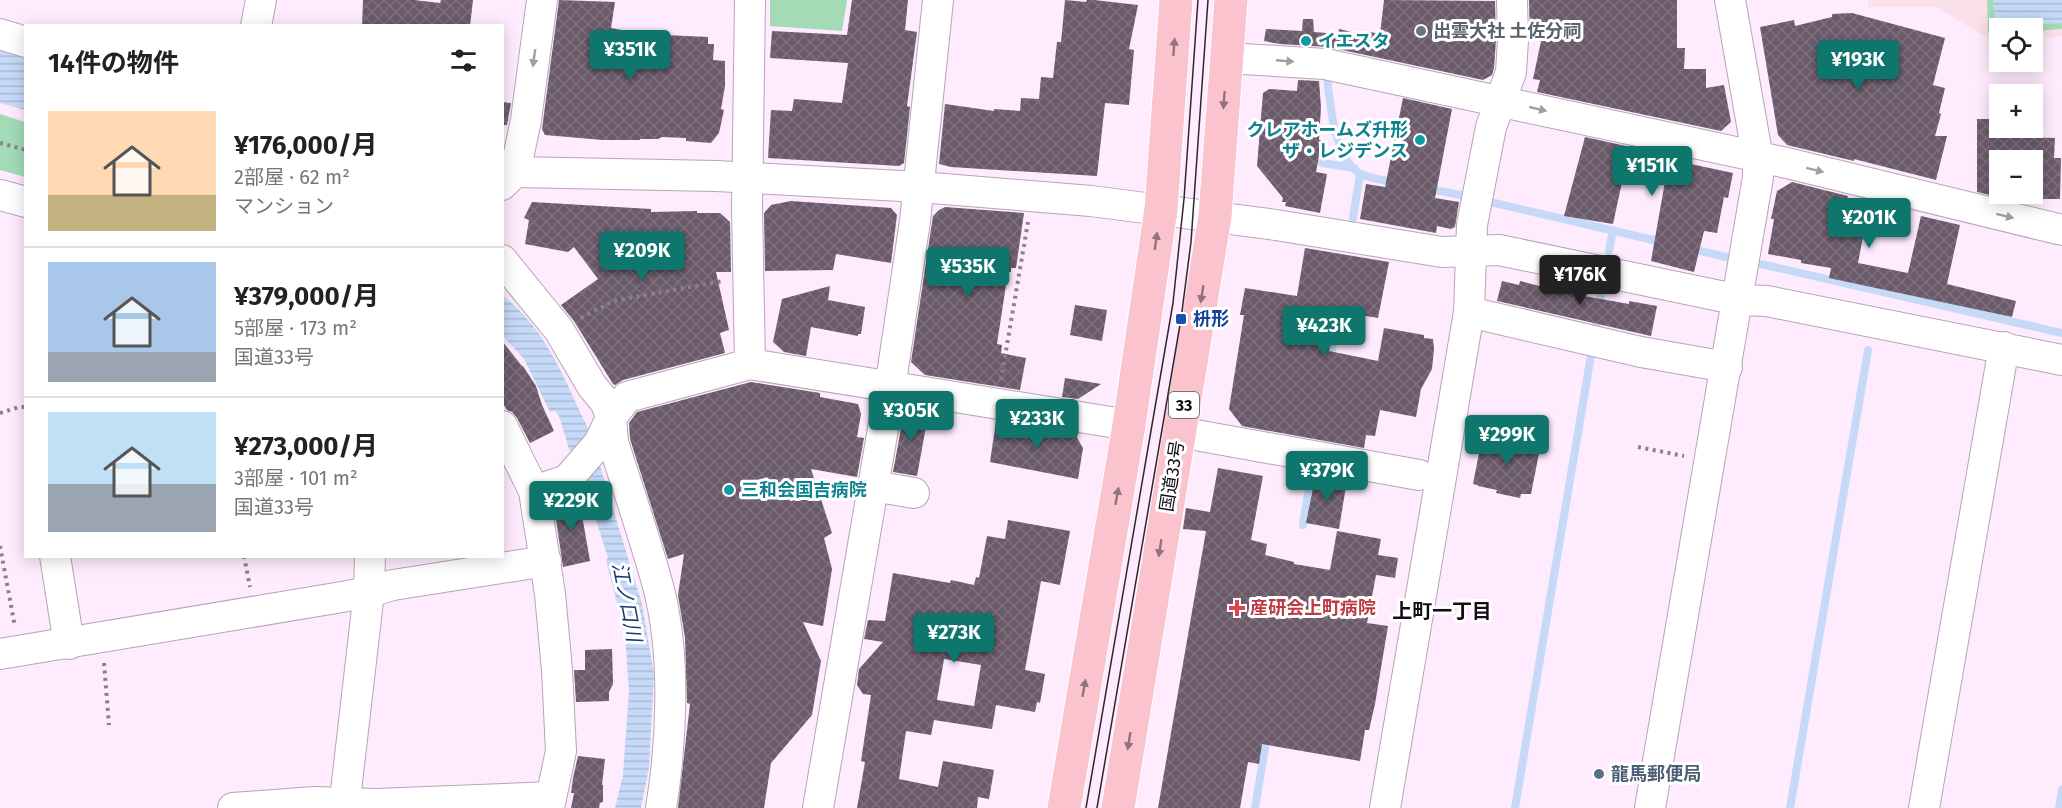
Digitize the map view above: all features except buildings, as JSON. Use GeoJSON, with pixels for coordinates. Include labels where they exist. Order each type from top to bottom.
{"type":"FeatureCollection","features":[{"type":"Feature","properties":{"kind":"highway"},"geometry":{"type":"LineString","coordinates":[[1064,808],[1129,425],[1161,209],[1176,0]]}},
{"type":"Feature","properties":{"kind":"highway","name":"国道33号"},"geometry":{"type":"LineString","coordinates":[[1118,808],[1215,216],[1231,0]]}},
{"type":"Feature","properties":{"kind":"street"},"geometry":{"type":"LineString","coordinates":[[256,24],[261,0]]}},
{"type":"Feature","properties":{"kind":"street"},"geometry":{"type":"LineString","coordinates":[[542,0],[526,120],[507,175],[747,178],[920,187],[1161,209],[1442,252],[1499,250],[1698,312],[1739,300],[1767,301],[2062,360]]}},
{"type":"Feature","properties":{"kind":"street"},"geometry":{"type":"LineString","coordinates":[[750,0],[747,178],[750,364]]}},
{"type":"Feature","properties":{"kind":"street"},"geometry":{"type":"LineString","coordinates":[[818,808],[890,387],[920,187],[938,0]]}},
{"type":"Feature","properties":{"kind":"street"},"geometry":{"type":"LineString","coordinates":[[1385,808],[1442,509],[1469,312],[1472,225],[1491,127],[1511,72],[1512,0]]}},
{"type":"Feature","properties":{"kind":"street"},"geometry":{"type":"LineString","coordinates":[[1650,808],[1739,300],[1758,177],[1758,159],[1730,0]]}},
{"type":"Feature","properties":{"kind":"street"},"geometry":{"type":"LineString","coordinates":[[0,34],[24,41]]}},
{"type":"Feature","properties":{"kind":"street"},"geometry":{"type":"LineString","coordinates":[[1227,58],[1325,64],[1758,159],[1787,163],[2062,230]]}},
{"type":"Feature","properties":{"kind":"street"},"geometry":{"type":"LineString","coordinates":[[0,195],[24,201]]}},
{"type":"Feature","properties":{"kind":"street"},"geometry":{"type":"LineString","coordinates":[[504,262],[559,330],[592,386],[606,403],[605,431],[613,442],[658,587],[665,627],[670,712],[667,773],[661,808]]}},
{"type":"Feature","properties":{"kind":"street"},"geometry":{"type":"LineString","coordinates":[[1698,312],[1739,300]]}},
{"type":"Feature","properties":{"kind":"street"},"geometry":{"type":"LineString","coordinates":[[1469,312],[1641,352],[1727,367]]}},
{"type":"Feature","properties":{"kind":"street"},"geometry":{"type":"LineString","coordinates":[[1924,808],[2004,347]]}},
{"type":"Feature","properties":{"kind":"street"},"geometry":{"type":"LineString","coordinates":[[534,491],[567,480],[605,431],[627,397],[750,364],[1129,425]]}},
{"type":"Feature","properties":{"kind":"street"},"geometry":{"type":"LineString","coordinates":[[233,808],[314,802],[344,805],[550,803],[561,752],[557,670],[546,561],[534,491],[504,430]]}},
{"type":"Feature","properties":{"kind":"street"},"geometry":{"type":"LineString","coordinates":[[1179,432],[1287,459],[1379,476],[1419,475]]}},
{"type":"Feature","properties":{"kind":"street"},"geometry":{"type":"LineString","coordinates":[[873,486],[914,493]]}},
{"type":"Feature","properties":{"kind":"street"},"geometry":{"type":"LineString","coordinates":[[55,558],[69,644]]}},
{"type":"Feature","properties":{"kind":"street"},"geometry":{"type":"LineString","coordinates":[[344,805],[369,592],[370,558]]}},
{"type":"Feature","properties":{"kind":"street"},"geometry":{"type":"LineString","coordinates":[[10,653],[369,592],[393,585],[546,561]]}},
{"type":"Feature","properties":{"kind":"path"},"geometry":{"type":"LineString","coordinates":[[0,143],[24,149]]}},
{"type":"Feature","properties":{"kind":"path"},"geometry":{"type":"LineString","coordinates":[[996,404],[1029,218]]}},
{"type":"Feature","properties":{"kind":"path"},"geometry":{"type":"LineString","coordinates":[[559,330],[613,301],[748,276]]}},
{"type":"Feature","properties":{"kind":"path"},"geometry":{"type":"LineString","coordinates":[[0,413],[24,406]]}},
{"type":"Feature","properties":{"kind":"path"},"geometry":{"type":"LineString","coordinates":[[1638,447],[1689,457]]}},
{"type":"Feature","properties":{"kind":"path"},"geometry":{"type":"LineString","coordinates":[[0,546],[10,653]]}},
{"type":"Feature","properties":{"kind":"path"},"geometry":{"type":"LineString","coordinates":[[102,638],[109,725]]}},
{"type":"Feature","properties":{"kind":"shaded area"},"geometry":{"type":"Polygon","coordinates":[[[1868,0],[2062,0],[2062,36],[2043,37],[2043,18],[1989,18],[1989,39],[1937,7],[1868,7],[1868,0]]]}},
{"type":"Feature","properties":{"kind":"green space"},"geometry":{"type":"Polygon","coordinates":[[[770,0],[847,0],[842,31],[770,26],[770,0]]]}},
{"type":"Feature","properties":{"kind":"green space"},"geometry":{"type":"Polygon","coordinates":[[[1987,0],[2062,0],[2062,29],[2043,30],[2043,18],[1989,18],[1988,33],[1987,0]]]}},
{"type":"Feature","properties":{"kind":"green space"},"geometry":{"type":"Polygon","coordinates":[[[0,114],[24,122],[24,177],[0,170],[0,114]]]}},
{"type":"Feature","properties":{"kind":"water"},"geometry":{"type":"Polygon","coordinates":[[[1993,0],[2062,0],[2062,23],[2043,24],[2043,18],[1994,18],[1993,0]]]}},
{"type":"Feature","properties":{"kind":"water"},"geometry":{"type":"Polygon","coordinates":[[[0,49],[24,57],[24,110],[0,103],[0,49]]]}},
{"type":"Feature","properties":{"kind":"water","name":"江ノ口川"},"geometry":{"type":"Polygon","coordinates":[[[504,297],[536,329],[549,349],[602,454],[600,466],[642,604],[654,674],[649,767],[641,808],[615,808],[623,775],[629,691],[625,634],[606,560],[608,558],[596,520],[587,508],[559,416],[555,411],[550,412],[524,359],[504,337],[504,297]]]}},
{"type":"Feature","properties":{"kind":"waterway"},"geometry":{"type":"LineString","coordinates":[[1327,77],[1335,129],[1344,155],[1359,173],[1367,177],[1396,182]]}},
{"type":"Feature","properties":{"kind":"waterway"},"geometry":{"type":"LineString","coordinates":[[1322,163],[1354,168]]}},
{"type":"Feature","properties":{"kind":"waterway"},"geometry":{"type":"LineString","coordinates":[[1353,218],[1360,174]]}},
{"type":"Feature","properties":{"kind":"waterway"},"geometry":{"type":"LineString","coordinates":[[1429,189],[1466,196]]}},
{"type":"Feature","properties":{"kind":"waterway"},"geometry":{"type":"LineString","coordinates":[[1486,201],[1662,242]]}},
{"type":"Feature","properties":{"kind":"waterway"},"geometry":{"type":"LineString","coordinates":[[1609,251],[1613,230]]}},
{"type":"Feature","properties":{"kind":"waterway"},"geometry":{"type":"LineString","coordinates":[[1692,249],[1726,257]]}},
{"type":"Feature","properties":{"kind":"waterway"},"geometry":{"type":"LineString","coordinates":[[1761,264],[2062,333]]}},
{"type":"Feature","properties":{"kind":"waterway"},"geometry":{"type":"LineString","coordinates":[[1595,331],[1601,294]]}},
{"type":"Feature","properties":{"kind":"waterway"},"geometry":{"type":"LineString","coordinates":[[1330,361],[1340,302]]}},
{"type":"Feature","properties":{"kind":"waterway"},"geometry":{"type":"LineString","coordinates":[[1515,808],[1592,349]]}},
{"type":"Feature","properties":{"kind":"waterway"},"geometry":{"type":"LineString","coordinates":[[1790,808],[1868,350]]}},
{"type":"Feature","properties":{"kind":"waterway"},"geometry":{"type":"LineString","coordinates":[[1303,525],[1311,474]]}},
{"type":"Feature","properties":{"kind":"waterway"},"geometry":{"type":"LineString","coordinates":[[1255,808],[1267,736]]}},
{"type":"Feature","properties":{"kind":"waterway"},"geometry":{"type":"LineString","coordinates":[[2059,808],[2062,790]]}},
{"type":"Feature","properties":{"kind":"tram line"},"geometry":{"type":"LineString","coordinates":[[1086,808],[1173,303],[1184,199],[1198,0]]}},
{"type":"Feature","properties":{"kind":"tram line"},"geometry":{"type":"LineString","coordinates":[[1097,808],[1181,319],[1191,242],[1208,0]]}},
{"type":"Feature","properties":{"kind":"place","name":"出雲大社 土佐分祠"},"geometry":{"type":"Point","coordinates":[1421,31]}},
{"type":"Feature","properties":{"kind":"place","name":"イエスタ"},"geometry":{"type":"Point","coordinates":[1306,41]}},
{"type":"Feature","properties":{"kind":"place","name":"クレアホームズ升形 ザ・レジデンス"},"geometry":{"type":"Point","coordinates":[1420,140]}},
{"type":"Feature","properties":{"kind":"place","name":"枡形"},"geometry":{"type":"Point","coordinates":[1181,319]}},
{"type":"Feature","properties":{"kind":"place","name":"三和会国吉病院"},"geometry":{"type":"Point","coordinates":[729,490]}},
{"type":"Feature","properties":{"kind":"place","name":"産研会上町病院"},"geometry":{"type":"Point","coordinates":[1237,608]}},
{"type":"Feature","properties":{"kind":"place","name":"龍馬郵便局"},"geometry":{"type":"Point","coordinates":[1599,774]}},
{"type":"Feature","properties":{"kind":"district","name":"上町一丁目"},"geometry":{"type":"Point","coordinates":[1442,611]}}]}
